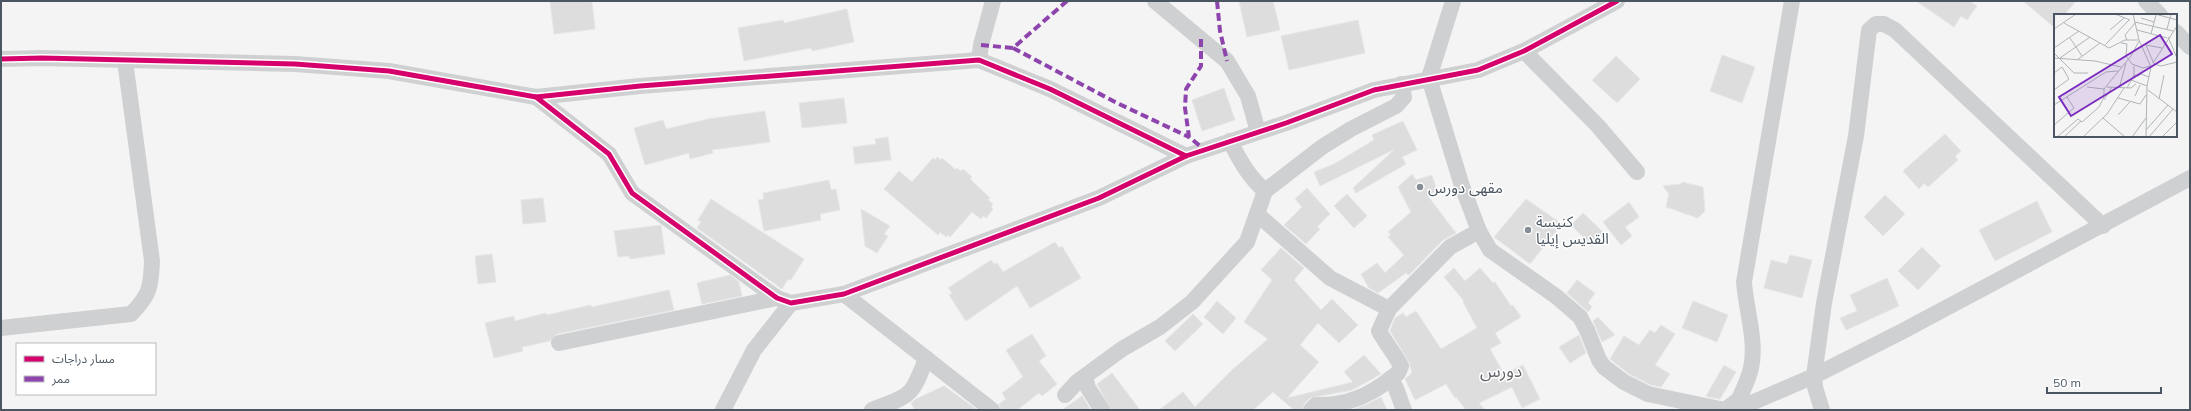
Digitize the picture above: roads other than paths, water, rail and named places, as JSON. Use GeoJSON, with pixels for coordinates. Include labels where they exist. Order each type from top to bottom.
{"type":"FeatureCollection","features":[{"type":"Feature","properties":{"kind":"street"},"geometry":{"type":"LineString","coordinates":[[980,60],[981,45],[993,1]]}},
{"type":"Feature","properties":{"kind":"street"},"geometry":{"type":"LineString","coordinates":[[1155,1],[1227,61],[1248,96],[1258,132]]}},
{"type":"Feature","properties":{"kind":"street"},"geometry":{"type":"LineString","coordinates":[[1453,1],[1429,78],[1479,231],[1490,250],[1557,297],[1580,317],[1599,360],[1604,367],[1624,382],[1648,394],[1725,410],[1814,376],[2103,226],[2190,178]]}},
{"type":"Feature","properties":{"kind":"street"},"geometry":{"type":"LineString","coordinates":[[559,343],[784,301],[844,294],[1099,198],[1186,156],[1258,132],[1374,90],[1429,78],[1457,75],[1478,70],[1524,51],[1617,1]]}},
{"type":"Feature","properties":{"kind":"street"},"geometry":{"type":"LineString","coordinates":[[1736,406],[1751,368],[1750,331],[1744,282],[1792,1]]}},
{"type":"Feature","properties":{"kind":"street"},"geometry":{"type":"LineString","coordinates":[[2146,1],[2159,14]]}},
{"type":"Feature","properties":{"kind":"street"},"geometry":{"type":"LineString","coordinates":[[1822,410],[1815,387],[1814,376],[1824,304],[1856,136],[1869,30],[1876,24],[1884,24],[1895,30],[2103,226]]}},
{"type":"Feature","properties":{"kind":"street"},"geometry":{"type":"LineString","coordinates":[[2177,33],[2190,47]]}},
{"type":"Feature","properties":{"kind":"street"},"geometry":{"type":"LineString","coordinates":[[1524,51],[1598,126],[1637,172]]}},
{"type":"Feature","properties":{"kind":"street"},"geometry":{"type":"LineString","coordinates":[[1,59],[296,64],[389,71],[536,97],[648,85],[980,60],[1050,89],[1186,156]]}},
{"type":"Feature","properties":{"kind":"street"},"geometry":{"type":"LineString","coordinates":[[1,328],[131,314],[144,300],[152,281],[152,260],[125,60]]}},
{"type":"Feature","properties":{"kind":"street"},"geometry":{"type":"LineString","coordinates":[[1065,395],[1122,349],[1160,327],[1192,302],[1247,242],[1265,191],[1322,147],[1351,129],[1396,106],[1404,97],[1401,84]]}},
{"type":"Feature","properties":{"kind":"street"},"geometry":{"type":"LineString","coordinates":[[536,97],[608,154],[632,193],[784,301]]}},
{"type":"Feature","properties":{"kind":"street"},"geometry":{"type":"LineString","coordinates":[[1230,141],[1253,180],[1265,191]]}},
{"type":"Feature","properties":{"kind":"street"},"geometry":{"type":"LineString","coordinates":[[1257,214],[1330,278],[1389,309]]}},
{"type":"Feature","properties":{"kind":"street"},"geometry":{"type":"LineString","coordinates":[[1311,410],[1316,405],[1329,406],[1356,400],[1376,390],[1398,374],[1401,366],[1397,358],[1390,352],[1380,331],[1389,309],[1450,247],[1479,231]]}},
{"type":"Feature","properties":{"kind":"street"},"geometry":{"type":"LineString","coordinates":[[844,294],[992,410]]}},
{"type":"Feature","properties":{"kind":"street"},"geometry":{"type":"LineString","coordinates":[[723,410],[754,350],[784,301]]}},
{"type":"Feature","properties":{"kind":"street"},"geometry":{"type":"LineString","coordinates":[[872,410],[905,397],[911,392],[917,382],[926,358]]}},
{"type":"Feature","properties":{"kind":"street"},"geometry":{"type":"LineString","coordinates":[[1085,378],[1088,388],[1102,410]]}},
{"type":"Feature","properties":{"kind":"street"},"geometry":{"type":"LineString","coordinates":[[1390,379],[1394,383],[1397,395],[1404,410]]}},
{"type":"Feature","properties":{"kind":"place","name":"مقهى دورس"},"geometry":{"type":"Point","coordinates":[1420,187]}},
{"type":"Feature","properties":{"kind":"place","name":"كنيسة القديس إيليا"},"geometry":{"type":"Point","coordinates":[1528,230]}},
{"type":"Feature","properties":{"kind":"district","name":"دورس"},"geometry":{"type":"Point","coordinates":[1501,370]}}]}
